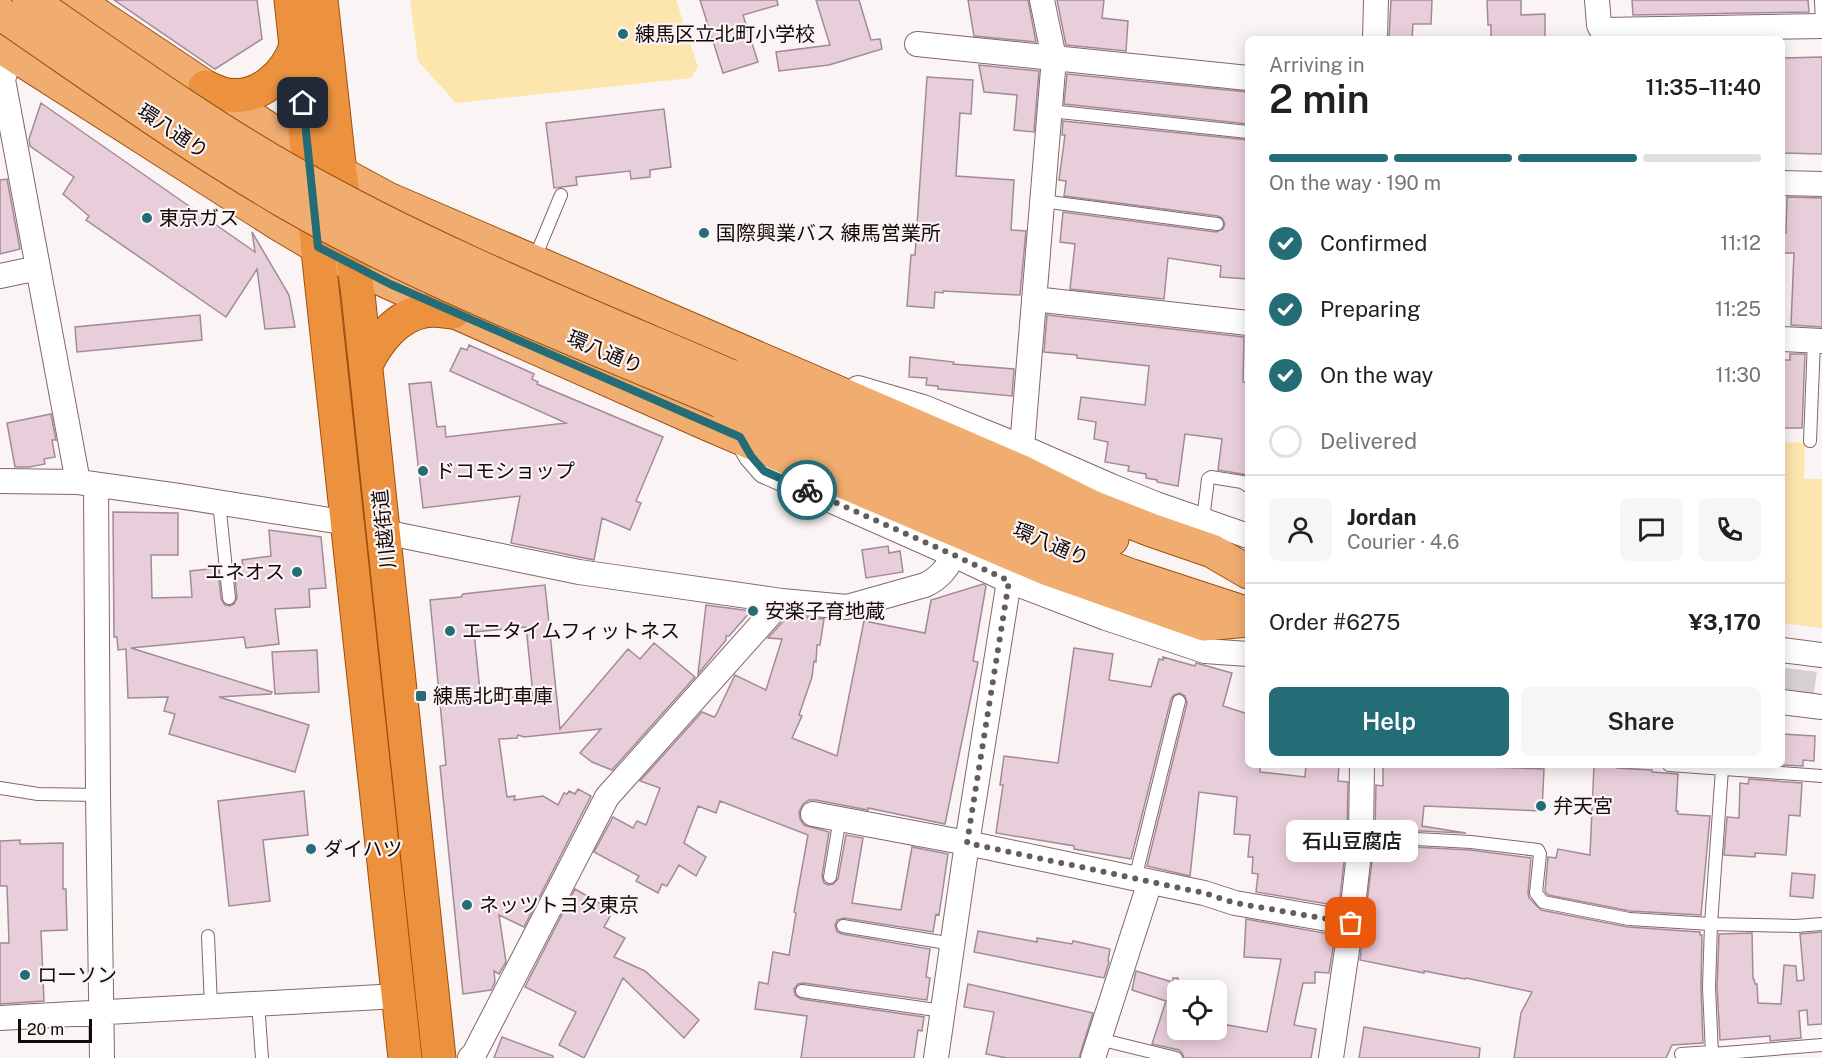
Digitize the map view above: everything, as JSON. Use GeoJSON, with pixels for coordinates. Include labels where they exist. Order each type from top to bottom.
{"type":"FeatureCollection","features":[{"type":"Feature","properties":{"kind":"highway","name":"川越街道"},"geometry":{"type":"LineString","coordinates":[[291,0],[405,1058]]}},
{"type":"Feature","properties":{"kind":"highway","name":"川越街道"},"geometry":{"type":"LineString","coordinates":[[321,0],[340,173],[366,365],[439,1058]]}},
{"type":"Feature","properties":{"kind":"highway"},"geometry":{"type":"LineString","coordinates":[[206,87],[229,95],[244,94],[264,87],[283,71],[296,46]]}},
{"type":"Feature","properties":{"kind":"highway"},"geometry":{"type":"LineString","coordinates":[[366,365],[379,341],[389,330],[411,315],[433,310],[453,312]]}},
{"type":"Feature","properties":{"kind":"main road","name":"環八通り"},"geometry":{"type":"LineString","coordinates":[[30,0],[250,148],[332,195],[440,251],[1088,529],[1188,565],[1245,579]]}},
{"type":"Feature","properties":{"kind":"main road"},"geometry":{"type":"LineString","coordinates":[[75,0],[309,156],[388,199],[534,261],[733,378],[1022,472],[1090,506],[1212,551],[1245,570]]}},
{"type":"Feature","properties":{"kind":"main road","name":"環八通り"},"geometry":{"type":"LineString","coordinates":[[0,13],[189,142],[284,201],[397,261],[464,292],[733,378],[1079,556],[1141,580],[1245,613]]}},
{"type":"Feature","properties":{"kind":"main road"},"geometry":{"type":"LineString","coordinates":[[7,51],[318,247],[453,312],[1011,554],[1088,584],[1203,624],[1245,620]]}},
{"type":"Feature","properties":{"kind":"main road"},"geometry":{"type":"LineString","coordinates":[[123,126],[150,128],[165,120],[173,109],[176,90],[168,71],[155,55]]}},
{"type":"Feature","properties":{"kind":"main road"},"geometry":{"type":"LineString","coordinates":[[502,333],[534,261]]}},
{"type":"Feature","properties":{"kind":"street"},"geometry":{"type":"LineString","coordinates":[[1022,447],[1054,58],[1042,0]]}},
{"type":"Feature","properties":{"kind":"street"},"geometry":{"type":"LineString","coordinates":[[1375,36],[1376,0]]}},
{"type":"Feature","properties":{"kind":"street"},"geometry":{"type":"LineString","coordinates":[[1597,0],[1599,25],[1604,30],[1822,26]]}},
{"type":"Feature","properties":{"kind":"street"},"geometry":{"type":"LineString","coordinates":[[917,44],[1245,78]]}},
{"type":"Feature","properties":{"kind":"street"},"geometry":{"type":"LineString","coordinates":[[7,51],[7,66],[3,80],[38,268],[87,484],[98,795],[102,1058]]}},
{"type":"Feature","properties":{"kind":"street"},"geometry":{"type":"LineString","coordinates":[[1785,183],[1822,184]]}},
{"type":"Feature","properties":{"kind":"street"},"geometry":{"type":"LineString","coordinates":[[0,276],[38,268]]}},
{"type":"Feature","properties":{"kind":"street"},"geometry":{"type":"LineString","coordinates":[[1034,299],[1245,324]]}},
{"type":"Feature","properties":{"kind":"street"},"geometry":{"type":"LineString","coordinates":[[1785,339],[1818,341]]}},
{"type":"Feature","properties":{"kind":"street"},"geometry":{"type":"LineString","coordinates":[[733,378],[923,407],[1111,486],[1245,534]]}},
{"type":"Feature","properties":{"kind":"street"},"geometry":{"type":"LineString","coordinates":[[740,437],[751,456],[764,471],[1009,581],[1106,618],[1205,651],[1245,654]]}},
{"type":"Feature","properties":{"kind":"street"},"geometry":{"type":"LineString","coordinates":[[0,481],[87,484],[348,523]]}},
{"type":"Feature","properties":{"kind":"street"},"geometry":{"type":"LineString","coordinates":[[384,532],[579,572],[782,601],[847,607],[936,580],[954,555]]}},
{"type":"Feature","properties":{"kind":"street"},"geometry":{"type":"LineString","coordinates":[[942,1057],[943,1011],[952,944],[1009,581]]}},
{"type":"Feature","properties":{"kind":"street"},"geometry":{"type":"LineString","coordinates":[[470,1058],[607,797],[782,601]]}},
{"type":"Feature","properties":{"kind":"street"},"geometry":{"type":"LineString","coordinates":[[1785,650],[1822,655]]}},
{"type":"Feature","properties":{"kind":"street"},"geometry":{"type":"LineString","coordinates":[[1785,702],[1822,707]]}},
{"type":"Feature","properties":{"kind":"street"},"geometry":{"type":"LineString","coordinates":[[1331,1058],[1361,836],[1362,768]]}},
{"type":"Feature","properties":{"kind":"street"},"geometry":{"type":"LineString","coordinates":[[813,814],[967,843],[1204,893],[1235,903],[1351,923]]}},
{"type":"Feature","properties":{"kind":"street"},"geometry":{"type":"LineString","coordinates":[[1096,1048],[1142,881]]}},
{"type":"Feature","properties":{"kind":"street"},"geometry":{"type":"LineString","coordinates":[[0,1018],[398,996]]}},
{"type":"Feature","properties":{"kind":"lane"},"geometry":{"type":"LineString","coordinates":[[1821,0],[1822,26]]}},
{"type":"Feature","properties":{"kind":"lane"},"geometry":{"type":"LineString","coordinates":[[1050,111],[1245,132]]}},
{"type":"Feature","properties":{"kind":"lane"},"geometry":{"type":"LineString","coordinates":[[534,261],[561,195]]}},
{"type":"Feature","properties":{"kind":"lane"},"geometry":{"type":"LineString","coordinates":[[1042,201],[1217,224]]}},
{"type":"Feature","properties":{"kind":"lane"},"geometry":{"type":"LineString","coordinates":[[1810,441],[1818,341]]}},
{"type":"Feature","properties":{"kind":"lane"},"geometry":{"type":"LineString","coordinates":[[1203,520],[1208,478],[1245,484]]}},
{"type":"Feature","properties":{"kind":"lane"},"geometry":{"type":"LineString","coordinates":[[219,502],[229,598]]}},
{"type":"Feature","properties":{"kind":"lane"},"geometry":{"type":"LineString","coordinates":[[1142,881],[1179,701]]}},
{"type":"Feature","properties":{"kind":"lane"},"geometry":{"type":"LineString","coordinates":[[1709,768],[1822,776]]}},
{"type":"Feature","properties":{"kind":"lane"},"geometry":{"type":"LineString","coordinates":[[1711,1052],[1709,987],[1711,924],[1722,769]]}},
{"type":"Feature","properties":{"kind":"lane"},"geometry":{"type":"LineString","coordinates":[[0,788],[38,794],[98,795]]}},
{"type":"Feature","properties":{"kind":"lane"},"geometry":{"type":"LineString","coordinates":[[830,877],[840,818]]}},
{"type":"Feature","properties":{"kind":"lane"},"geometry":{"type":"LineString","coordinates":[[1361,836],[1472,842],[1538,850],[1540,854],[1536,893],[1543,902],[1629,919],[1796,927],[1822,924]]}},
{"type":"Feature","properties":{"kind":"lane"},"geometry":{"type":"LineString","coordinates":[[843,926],[952,944]]}},
{"type":"Feature","properties":{"kind":"lane"},"geometry":{"type":"LineString","coordinates":[[208,936],[211,1006]]}},
{"type":"Feature","properties":{"kind":"lane"},"geometry":{"type":"LineString","coordinates":[[802,991],[943,1011]]}},
{"type":"Feature","properties":{"kind":"lane"},"geometry":{"type":"LineString","coordinates":[[258,1003],[262,1058]]}},
{"type":"Feature","properties":{"kind":"lane"},"geometry":{"type":"LineString","coordinates":[[1681,1054],[1711,1052],[1714,1054],[1822,1045]]}},
{"type":"Feature","properties":{"kind":"lane"},"geometry":{"type":"LineString","coordinates":[[1096,1048],[1176,1058]]}},
{"type":"Feature","properties":{"kind":"shaded area"},"geometry":{"type":"Polygon","coordinates":[[[410,0],[676,0],[698,67],[691,78],[456,103],[418,61],[410,0]]]}},
{"type":"Feature","properties":{"kind":"shaded area"},"geometry":{"type":"Polygon","coordinates":[[[1785,442],[1805,443],[1804,479],[1822,479],[1822,628],[1785,623],[1785,442]]]}},
{"type":"Feature","properties":{"kind":"building"},"geometry":{"type":"Polygon","coordinates":[[[114,0],[257,0],[262,39],[215,69],[114,0]]]}},
{"type":"Feature","properties":{"kind":"building"},"geometry":{"type":"Polygon","coordinates":[[[700,0],[777,0],[778,5],[743,15],[758,62],[723,73],[700,0]]]}},
{"type":"Feature","properties":{"kind":"building"},"geometry":{"type":"Polygon","coordinates":[[[816,0],[859,0],[871,40],[880,39],[882,49],[829,65],[779,71],[776,52],[830,45],[816,0]]]}},
{"type":"Feature","properties":{"kind":"building"},"geometry":{"type":"Polygon","coordinates":[[[968,0],[1028,0],[1036,42],[974,36],[968,0]]]}},
{"type":"Feature","properties":{"kind":"building"},"geometry":{"type":"Polygon","coordinates":[[[1057,0],[1104,0],[1102,18],[1128,21],[1126,51],[1066,45],[1057,0]]]}},
{"type":"Feature","properties":{"kind":"building"},"geometry":{"type":"Polygon","coordinates":[[[1391,0],[1432,0],[1431,24],[1413,24],[1412,36],[1389,36],[1391,0]]]}},
{"type":"Feature","properties":{"kind":"building"},"geometry":{"type":"Polygon","coordinates":[[[1487,0],[1521,0],[1521,15],[1545,14],[1545,36],[1491,36],[1491,25],[1488,25],[1487,0]]]}},
{"type":"Feature","properties":{"kind":"building"},"geometry":{"type":"Polygon","coordinates":[[[1632,0],[1808,0],[1809,12],[1633,15],[1632,0]]]}},
{"type":"Feature","properties":{"kind":"building"},"geometry":{"type":"Polygon","coordinates":[[[1822,57],[1822,154],[1785,153],[1785,58],[1822,57]]]}},
{"type":"Feature","properties":{"kind":"building"},"geometry":{"type":"Polygon","coordinates":[[[979,65],[1039,71],[1034,132],[1014,130],[1017,95],[984,92],[979,65]]]}},
{"type":"Feature","properties":{"kind":"building"},"geometry":{"type":"Polygon","coordinates":[[[1067,74],[1245,92],[1245,124],[1064,104],[1067,74]]]}},
{"type":"Feature","properties":{"kind":"building"},"geometry":{"type":"Polygon","coordinates":[[[927,77],[973,80],[971,114],[960,113],[956,176],[1014,180],[1011,230],[1026,231],[1020,295],[943,291],[943,293],[935,292],[934,308],[907,306],[911,255],[915,255],[927,77]]]}},
{"type":"Feature","properties":{"kind":"building","name":"東京ガス"},"geometry":{"type":"Polygon","coordinates":[[[41,103],[255,252],[252,232],[289,295],[295,327],[265,329],[257,269],[226,317],[86,220],[89,216],[63,194],[74,177],[30,146],[29,139],[41,103]]]}},
{"type":"Feature","properties":{"kind":"building"},"geometry":{"type":"Polygon","coordinates":[[[664,109],[671,167],[650,170],[650,177],[631,179],[630,171],[576,177],[577,185],[554,188],[546,123],[664,109]]]}},
{"type":"Feature","properties":{"kind":"building"},"geometry":{"type":"Polygon","coordinates":[[[1063,121],[1245,140],[1245,279],[1220,277],[1221,266],[1168,258],[1164,299],[1070,289],[1075,244],[1060,242],[1063,212],[1216,232],[1223,229],[1225,224],[1218,216],[1064,196],[1066,181],[1059,180],[1065,135],[1062,135],[1063,121]]]}},
{"type":"Feature","properties":{"kind":"building"},"geometry":{"type":"Polygon","coordinates":[[[7,179],[20,249],[0,254],[0,180],[7,179]]]}},
{"type":"Feature","properties":{"kind":"building"},"geometry":{"type":"Polygon","coordinates":[[[1787,197],[1822,198],[1822,327],[1791,325],[1794,253],[1785,253],[1787,197]]]}},
{"type":"Feature","properties":{"kind":"building"},"geometry":{"type":"Polygon","coordinates":[[[200,315],[202,340],[77,352],[75,327],[200,315]]]}},
{"type":"Feature","properties":{"kind":"building"},"geometry":{"type":"Polygon","coordinates":[[[1047,315],[1244,337],[1245,474],[1218,470],[1222,439],[1185,434],[1178,486],[1146,478],[1146,474],[1128,471],[1129,466],[1105,462],[1108,442],[1094,439],[1096,422],[1078,419],[1081,397],[1145,405],[1149,366],[1044,352],[1047,315]]]}},
{"type":"Feature","properties":{"kind":"building"},"geometry":{"type":"Polygon","coordinates":[[[469,345],[534,374],[532,379],[538,382],[537,384],[663,437],[636,501],[641,503],[630,530],[602,518],[594,560],[511,543],[520,496],[423,508],[409,384],[431,382],[437,427],[445,426],[446,437],[566,423],[450,371],[461,348],[467,350],[469,345]]]}},
{"type":"Feature","properties":{"kind":"building"},"geometry":{"type":"Polygon","coordinates":[[[1790,354],[1805,354],[1802,428],[1785,428],[1785,360],[1790,360],[1790,354]]]}},
{"type":"Feature","properties":{"kind":"building"},"geometry":{"type":"Polygon","coordinates":[[[910,357],[954,362],[953,364],[1014,369],[1012,396],[938,389],[938,386],[926,385],[927,378],[909,377],[910,357]]]}},
{"type":"Feature","properties":{"kind":"building"},"geometry":{"type":"Polygon","coordinates":[[[51,414],[56,440],[52,440],[55,457],[44,459],[45,464],[15,467],[7,423],[51,414]]]}},
{"type":"Feature","properties":{"kind":"building"},"geometry":{"type":"Polygon","coordinates":[[[113,512],[178,513],[178,555],[151,555],[152,598],[192,597],[190,571],[218,568],[221,599],[225,605],[230,606],[237,598],[234,567],[243,566],[242,560],[271,556],[269,530],[321,537],[326,588],[309,589],[310,607],[275,609],[279,644],[246,648],[244,637],[131,648],[272,692],[271,694],[219,697],[309,725],[295,772],[169,734],[175,714],[164,711],[168,697],[128,698],[126,649],[118,650],[117,637],[114,637],[113,512]]]}},
{"type":"Feature","properties":{"kind":"building"},"geometry":{"type":"Polygon","coordinates":[[[888,546],[889,553],[900,551],[903,572],[866,578],[862,550],[888,546]]]}},
{"type":"Feature","properties":{"kind":"building"},"geometry":{"type":"Polygon","coordinates":[[[983,584],[986,586],[973,661],[978,662],[945,824],[816,800],[809,800],[803,804],[799,812],[804,825],[829,832],[822,876],[824,883],[828,885],[838,879],[846,835],[863,838],[852,903],[901,910],[912,847],[948,854],[939,915],[936,914],[933,932],[844,918],[837,920],[835,925],[837,932],[842,934],[930,949],[926,977],[930,978],[927,1000],[803,983],[798,984],[794,989],[795,995],[801,999],[924,1017],[922,1031],[918,1030],[914,1058],[801,1058],[807,1016],[755,1009],[759,982],[768,984],[773,952],[789,955],[808,835],[720,801],[716,813],[698,806],[684,843],[706,857],[696,876],[679,865],[667,886],[662,884],[658,893],[636,881],[639,876],[594,852],[613,817],[633,828],[637,821],[646,825],[660,788],[640,781],[702,712],[714,717],[716,715],[735,675],[766,690],[782,639],[768,638],[788,616],[824,619],[820,645],[817,645],[816,662],[814,661],[812,677],[799,715],[802,716],[792,738],[837,756],[864,621],[925,633],[931,600],[983,584]]]}},
{"type":"Feature","properties":{"kind":"building"},"geometry":{"type":"Polygon","coordinates":[[[545,585],[560,729],[628,649],[640,659],[654,643],[695,677],[612,770],[592,762],[580,753],[601,729],[524,737],[518,735],[517,738],[499,739],[507,797],[515,796],[514,800],[543,796],[558,805],[564,793],[567,794],[569,791],[575,794],[578,789],[591,796],[524,927],[499,915],[506,962],[499,974],[494,971],[495,982],[491,990],[463,994],[440,766],[446,765],[430,600],[461,597],[463,594],[545,585]],[[526,627],[474,632],[481,701],[533,695],[526,627]]]}},
{"type":"Feature","properties":{"kind":"building"},"geometry":{"type":"Polygon","coordinates":[[[706,605],[751,611],[729,636],[726,636],[726,640],[698,674],[706,605]]]}},
{"type":"Feature","properties":{"kind":"building"},"geometry":{"type":"Polygon","coordinates":[[[1074,648],[1113,654],[1109,680],[1151,687],[1159,659],[1163,660],[1163,657],[1232,673],[1223,706],[1245,713],[1245,768],[1260,768],[1260,772],[1305,777],[1306,768],[1339,768],[1338,781],[1348,782],[1347,835],[1339,906],[1256,892],[1258,874],[1252,873],[1253,857],[1248,857],[1250,835],[1234,834],[1237,797],[1199,792],[1190,876],[1147,866],[1187,703],[1185,696],[1180,693],[1171,699],[1131,859],[1074,849],[1074,846],[996,833],[1003,785],[1000,785],[1004,756],[1058,763],[1074,648]]]}},
{"type":"Feature","properties":{"kind":"building"},"geometry":{"type":"Polygon","coordinates":[[[317,650],[319,692],[275,694],[272,652],[317,650]]]}},
{"type":"Feature","properties":{"kind":"building"},"geometry":{"type":"Polygon","coordinates":[[[1785,734],[1815,736],[1814,761],[1803,760],[1803,766],[1785,765],[1785,734]]]}},
{"type":"Feature","properties":{"kind":"building"},"geometry":{"type":"Polygon","coordinates":[[[1383,768],[1544,769],[1542,811],[1424,806],[1422,826],[1466,833],[1375,829],[1376,785],[1383,786],[1383,768]]]}},
{"type":"Feature","properties":{"kind":"building"},"geometry":{"type":"Polygon","coordinates":[[[1594,768],[1652,770],[1652,772],[1678,774],[1676,811],[1678,814],[1710,816],[1701,915],[1630,911],[1548,895],[1545,891],[1548,857],[1556,858],[1558,849],[1590,855],[1594,768]]]}},
{"type":"Feature","properties":{"kind":"building"},"geometry":{"type":"Polygon","coordinates":[[[1749,779],[1802,783],[1800,816],[1789,815],[1786,855],[1755,853],[1755,857],[1724,855],[1727,817],[1739,818],[1740,783],[1748,784],[1749,779]]]}},
{"type":"Feature","properties":{"kind":"building"},"geometry":{"type":"Polygon","coordinates":[[[304,791],[308,835],[263,840],[270,901],[229,906],[218,801],[304,791]]]}},
{"type":"Feature","properties":{"kind":"building"},"geometry":{"type":"Polygon","coordinates":[[[20,840],[20,844],[63,843],[63,889],[66,889],[67,930],[41,931],[44,1001],[0,1004],[0,943],[9,943],[7,886],[0,886],[0,841],[20,840]]]}},
{"type":"Feature","properties":{"kind":"building"},"geometry":{"type":"Polygon","coordinates":[[[1374,845],[1470,850],[1531,858],[1528,893],[1529,898],[1541,910],[1628,927],[1700,932],[1702,935],[1703,1043],[1672,1045],[1666,1058],[1514,1058],[1521,1013],[1532,992],[1360,960],[1374,845]]]}},
{"type":"Feature","properties":{"kind":"building"},"geometry":{"type":"Polygon","coordinates":[[[1792,873],[1815,875],[1813,898],[1790,896],[1792,873]]]}},
{"type":"Feature","properties":{"kind":"building"},"geometry":{"type":"Polygon","coordinates":[[[575,889],[613,911],[604,927],[625,938],[614,957],[645,971],[699,1020],[684,1038],[623,978],[584,1058],[559,1045],[576,1012],[525,987],[575,889]]]}},
{"type":"Feature","properties":{"kind":"building"},"geometry":{"type":"Polygon","coordinates":[[[1246,919],[1335,935],[1329,973],[1315,972],[1315,983],[1303,983],[1294,1025],[1316,1029],[1311,1058],[1184,1058],[1179,1050],[1152,1044],[1166,1001],[1132,990],[1136,971],[1167,980],[1167,1040],[1227,1040],[1227,1025],[1267,1032],[1281,959],[1244,957],[1246,919]]]}},
{"type":"Feature","properties":{"kind":"building"},"geometry":{"type":"Polygon","coordinates":[[[978,931],[1037,942],[1037,938],[1072,944],[1073,941],[1110,949],[1109,962],[1104,978],[974,952],[978,931]]]}},
{"type":"Feature","properties":{"kind":"building"},"geometry":{"type":"Polygon","coordinates":[[[1822,932],[1822,1024],[1808,1025],[1807,1010],[1799,1011],[1801,1038],[1770,1041],[1770,1036],[1720,1040],[1717,987],[1719,934],[1752,933],[1753,979],[1757,984],[1758,1003],[1781,1004],[1784,965],[1796,966],[1797,981],[1804,980],[1800,934],[1822,932]]]}},
{"type":"Feature","properties":{"kind":"building"},"geometry":{"type":"Polygon","coordinates":[[[968,984],[1093,1013],[1079,1058],[1007,1058],[986,1054],[994,1012],[964,1007],[968,984]]]}},
{"type":"Feature","properties":{"kind":"building"},"geometry":{"type":"Polygon","coordinates":[[[1364,1027],[1480,1048],[1479,1058],[1359,1058],[1364,1027]]]}},
{"type":"Feature","properties":{"kind":"building"},"geometry":{"type":"Polygon","coordinates":[[[502,1037],[553,1056],[553,1058],[494,1058],[502,1037]]]}},
{"type":"Feature","properties":{"kind":"tunnel"},"geometry":{"type":"LineString","coordinates":[[1785,684],[1822,689]]}},
{"type":"Feature","properties":{"kind":"way so far"},"geometry":{"type":"LineString","coordinates":[[807,490],[1009,581],[967,843],[1204,893],[1235,903],[1351,923]]}},
{"type":"Feature","properties":{"kind":"place","name":"練馬区立北町小学校"},"geometry":{"type":"Point","coordinates":[623,34]}},
{"type":"Feature","properties":{"kind":"place","name":"東京ガス"},"geometry":{"type":"Point","coordinates":[147,218]}},
{"type":"Feature","properties":{"kind":"place","name":"国際興業バス 練馬営業所"},"geometry":{"type":"Point","coordinates":[704,233]}},
{"type":"Feature","properties":{"kind":"place","name":"ドコモショップ"},"geometry":{"type":"Point","coordinates":[423,471]}},
{"type":"Feature","properties":{"kind":"place","name":"エネオス"},"geometry":{"type":"Point","coordinates":[297,572]}},
{"type":"Feature","properties":{"kind":"place","name":"安楽子育地蔵"},"geometry":{"type":"Point","coordinates":[753,611]}},
{"type":"Feature","properties":{"kind":"place","name":"エニタイムフィットネス"},"geometry":{"type":"Point","coordinates":[450,631]}},
{"type":"Feature","properties":{"kind":"place","name":"練馬北町車庫"},"geometry":{"type":"Point","coordinates":[421,696]}},
{"type":"Feature","properties":{"kind":"place","name":"弁天宮"},"geometry":{"type":"Point","coordinates":[1541,806]}},
{"type":"Feature","properties":{"kind":"place","name":"ダイハツ"},"geometry":{"type":"Point","coordinates":[311,849]}},
{"type":"Feature","properties":{"kind":"place","name":"ネッツトヨタ東京"},"geometry":{"type":"Point","coordinates":[467,905]}},
{"type":"Feature","properties":{"kind":"place","name":"石山豆腐店"},"geometry":{"type":"Point","coordinates":[1351,923]}},
{"type":"Feature","properties":{"kind":"place","name":"ローソン"},"geometry":{"type":"Point","coordinates":[25,975]}},
{"type":"Feature","properties":{"kind":"route"},"geometry":{"type":"LineString","coordinates":[[303,103],[318,247],[390,284],[740,437],[751,456],[764,471],[807,490]]}}]}
